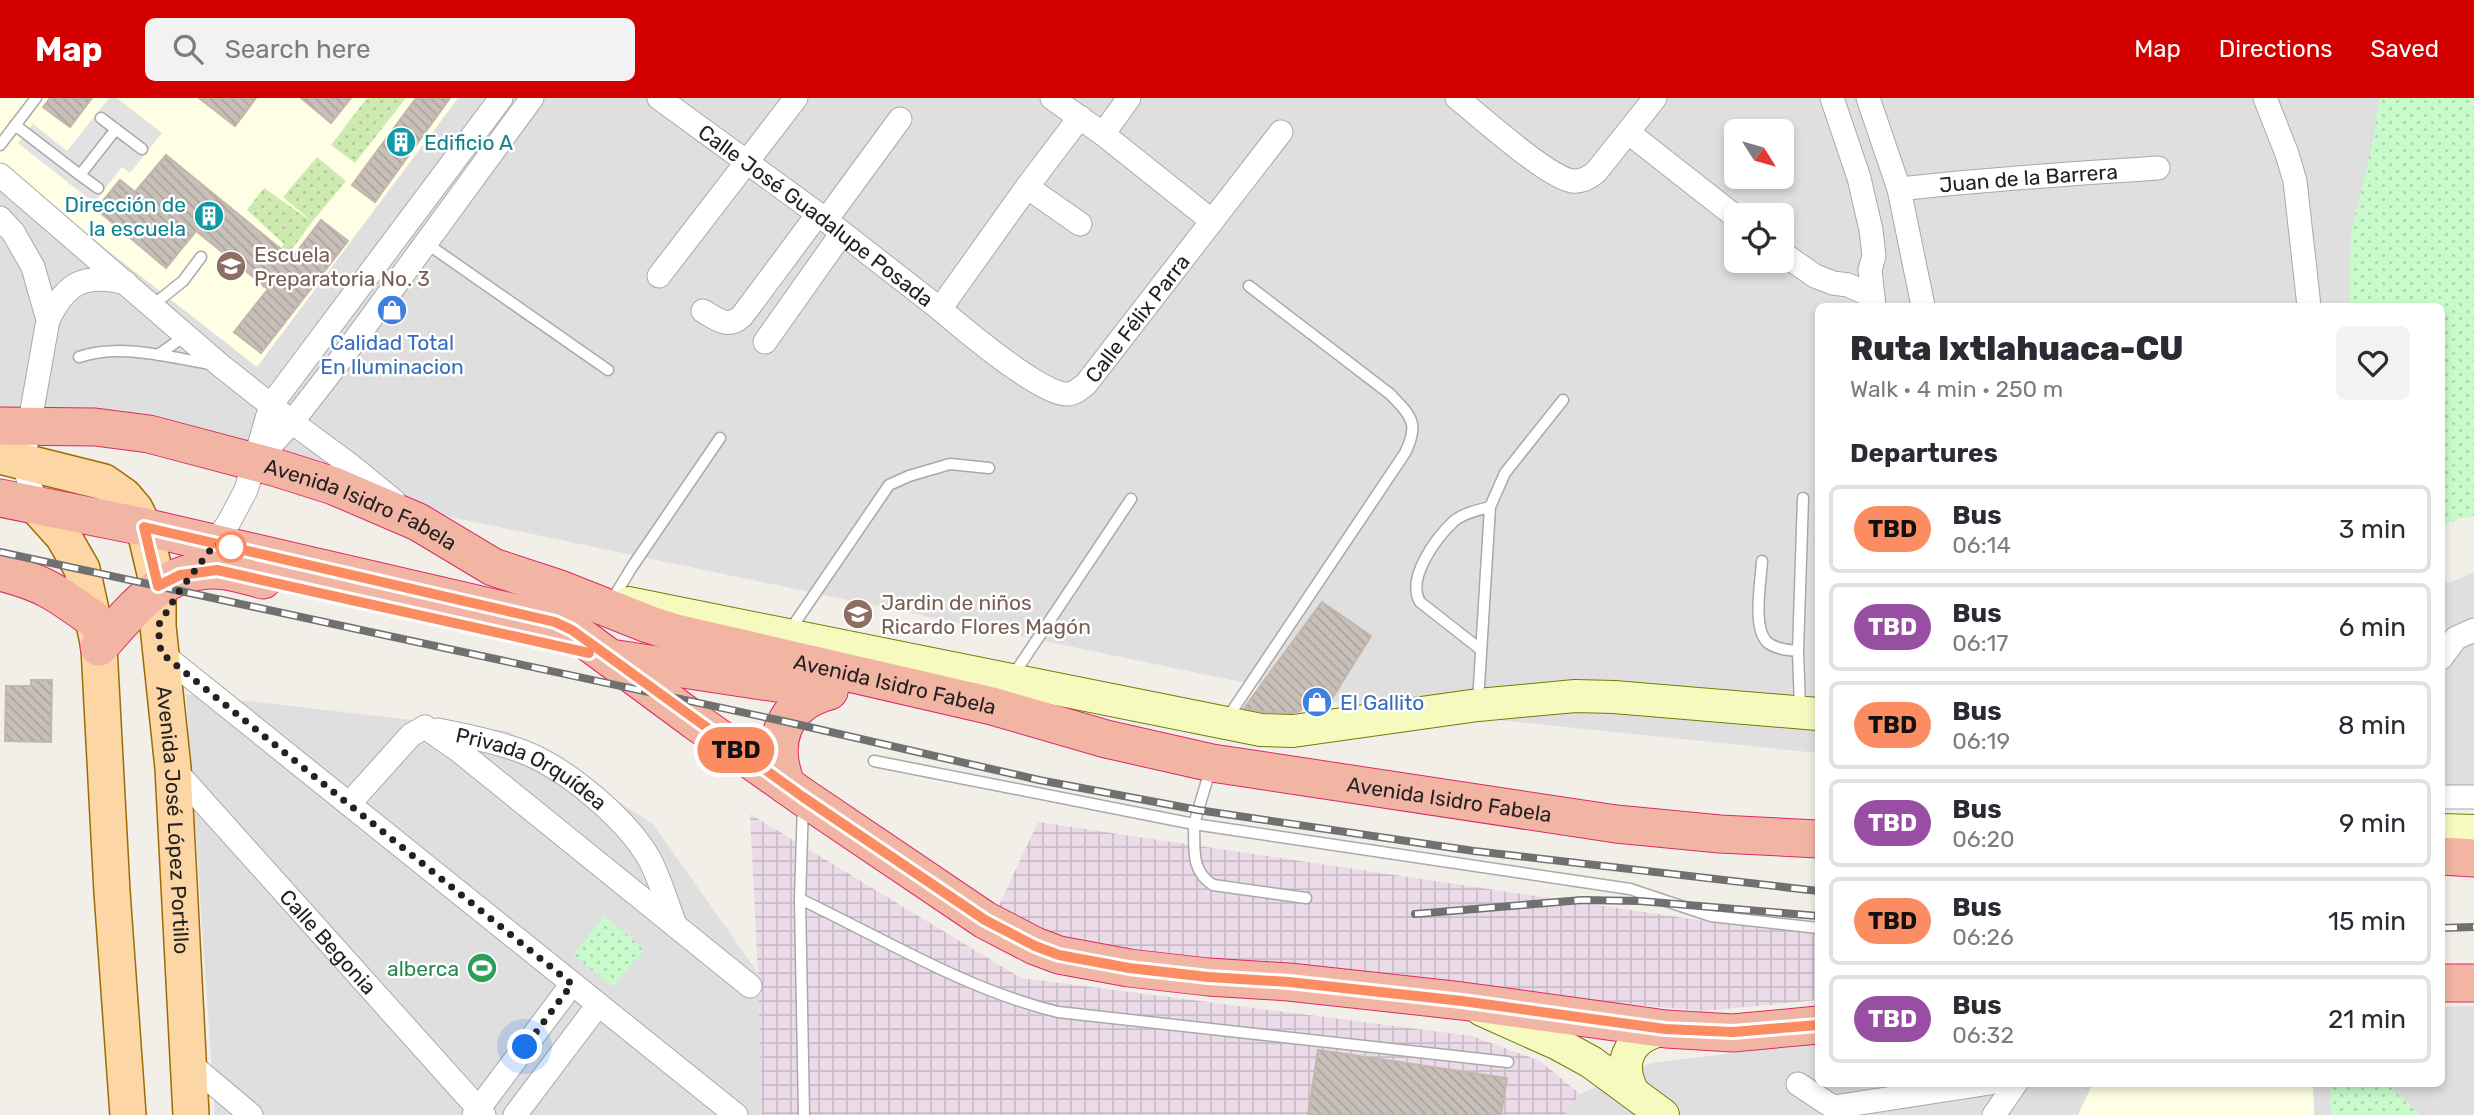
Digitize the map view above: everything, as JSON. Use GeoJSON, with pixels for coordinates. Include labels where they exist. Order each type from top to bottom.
{"type":"FeatureCollection","features":[{"type":"Feature","properties":{"kind":"highway","name":"Avenida Isidro Fabela"},"geometry":{"type":"LineString","coordinates":[[14,426],[95,427],[149,434],[255,462],[334,486],[418,522],[493,567],[557,587],[676,633],[992,706],[1106,739],[1212,763],[1616,824],[1720,834],[1815,839]]}},
{"type":"Feature","properties":{"kind":"highway"},"geometry":{"type":"LineString","coordinates":[[0,498],[144,527],[555,622],[572,630],[795,792],[985,920],[1022,940],[1059,955],[1129,968],[1462,1001],[1665,1029],[1733,1032],[1815,1025]]}},
{"type":"Feature","properties":{"kind":"highway"},"geometry":{"type":"LineString","coordinates":[[0,572],[26,578],[52,589],[96,633],[158,586],[180,575],[217,570],[611,658],[829,691],[1042,732],[1106,739]]}},
{"type":"Feature","properties":{"kind":"highway"},"geometry":{"type":"LineString","coordinates":[[795,792],[778,757],[782,732],[788,719],[804,700],[829,691]]}},
{"type":"Feature","properties":{"kind":"highway"},"geometry":{"type":"LineString","coordinates":[[2445,856],[2474,858]]}},
{"type":"Feature","properties":{"kind":"highway"},"geometry":{"type":"LineString","coordinates":[[2445,983],[2474,983]]}},
{"type":"Feature","properties":{"kind":"main road","name":"Avenida José López Portillo"},"geometry":{"type":"LineString","coordinates":[[12,459],[104,482],[124,495],[144,527],[158,586],[160,639],[173,768],[191,1115]]}},
{"type":"Feature","properties":{"kind":"main road"},"geometry":{"type":"LineString","coordinates":[[36,506],[63,536],[82,569],[96,633],[128,1115]]}},
{"type":"Feature","properties":{"kind":"main road"},"geometry":{"type":"LineString","coordinates":[[557,587],[1261,730],[1293,732],[1479,705],[1574,696],[1809,713]]}},
{"type":"Feature","properties":{"kind":"main road"},"geometry":{"type":"LineString","coordinates":[[2445,830],[2474,831]]}},
{"type":"Feature","properties":{"kind":"main road"},"geometry":{"type":"LineString","coordinates":[[1462,1001],[1558,1044],[1591,1062],[1662,1115]]}},
{"type":"Feature","properties":{"kind":"main road"},"geometry":{"type":"LineString","coordinates":[[1633,1092],[1626,1065],[1632,1046],[1645,1035],[1665,1029]]}},
{"type":"Feature","properties":{"kind":"street"},"geometry":{"type":"LineString","coordinates":[[501,98],[271,405],[246,490],[215,544],[192,573],[160,639],[349,804],[736,1115]]}},
{"type":"Feature","properties":{"kind":"street"},"geometry":{"type":"LineString","coordinates":[[255,462],[292,422],[341,359],[532,98]]}},
{"type":"Feature","properties":{"kind":"street"},"geometry":{"type":"LineString","coordinates":[[659,276],[796,98]]}},
{"type":"Feature","properties":{"kind":"street"},"geometry":{"type":"LineString","coordinates":[[1052,98],[1103,134],[1212,221]]}},
{"type":"Feature","properties":{"kind":"street"},"geometry":{"type":"LineString","coordinates":[[1103,134],[1129,98]]}},
{"type":"Feature","properties":{"kind":"street"},"geometry":{"type":"LineString","coordinates":[[1457,98],[1537,162],[1571,181],[1586,180],[1596,172],[1655,98]]}},
{"type":"Feature","properties":{"kind":"street"},"geometry":{"type":"LineString","coordinates":[[1832,98],[1859,178],[1871,230],[1874,256],[1870,270],[1873,301]]}},
{"type":"Feature","properties":{"kind":"street"},"geometry":{"type":"LineString","coordinates":[[1868,98],[1899,189],[1922,303]]}},
{"type":"Feature","properties":{"kind":"street"},"geometry":{"type":"LineString","coordinates":[[2265,98],[2295,181],[2309,303]]}},
{"type":"Feature","properties":{"kind":"street","name":"Calle José Guadalupe Posada"},"geometry":{"type":"LineString","coordinates":[[665,100],[829,222],[960,326]]}},
{"type":"Feature","properties":{"kind":"street"},"geometry":{"type":"LineString","coordinates":[[940,309],[1080,117]]}},
{"type":"Feature","properties":{"kind":"street"},"geometry":{"type":"LineString","coordinates":[[765,342],[829,222],[900,119]]}},
{"type":"Feature","properties":{"kind":"street","name":"Calle Félix Parra"},"geometry":{"type":"LineString","coordinates":[[960,326],[1043,386],[1056,393],[1069,395],[1086,384],[1281,132]]}},
{"type":"Feature","properties":{"kind":"street"},"geometry":{"type":"LineString","coordinates":[[1629,133],[1724,208]]}},
{"type":"Feature","properties":{"kind":"street","name":"Juan de la Barrera"},"geometry":{"type":"LineString","coordinates":[[1899,189],[2006,177],[2063,176],[2158,168]]}},
{"type":"Feature","properties":{"kind":"street"},"geometry":{"type":"LineString","coordinates":[[0,175],[220,365],[350,465],[418,522]]}},
{"type":"Feature","properties":{"kind":"street"},"geometry":{"type":"LineString","coordinates":[[1027,187],[1080,224]]}},
{"type":"Feature","properties":{"kind":"street"},"geometry":{"type":"LineString","coordinates":[[0,218],[13,232],[33,267],[48,320]]}},
{"type":"Feature","properties":{"kind":"street"},"geometry":{"type":"LineString","coordinates":[[703,311],[727,324],[735,323],[829,222]]}},
{"type":"Feature","properties":{"kind":"street"},"geometry":{"type":"LineString","coordinates":[[1794,261],[1815,276],[1833,284],[1848,285],[1873,301]]}},
{"type":"Feature","properties":{"kind":"street"},"geometry":{"type":"LineString","coordinates":[[36,506],[12,459],[14,426],[48,320],[60,298],[77,284],[100,278],[126,283]]}},
{"type":"Feature","properties":{"kind":"street"},"geometry":{"type":"LineString","coordinates":[[319,342],[341,359]]}},
{"type":"Feature","properties":{"kind":"street"},"geometry":{"type":"LineString","coordinates":[[2445,653],[2456,638],[2474,630]]}},
{"type":"Feature","properties":{"kind":"street"},"geometry":{"type":"LineString","coordinates":[[349,804],[411,735],[425,727]]}},
{"type":"Feature","properties":{"kind":"street","name":"Privada Orquídea"},"geometry":{"type":"LineString","coordinates":[[425,727],[523,752],[564,775],[607,808],[624,824],[650,861],[675,925]]}},
{"type":"Feature","properties":{"kind":"street","name":"Privada Orquídea"},"geometry":{"type":"LineString","coordinates":[[425,727],[458,750],[750,986]]}},
{"type":"Feature","properties":{"kind":"street","name":"Calle Begonia"},"geometry":{"type":"LineString","coordinates":[[173,768],[479,1113]]}},
{"type":"Feature","properties":{"kind":"street"},"geometry":{"type":"LineString","coordinates":[[2445,797],[2474,797]]}},
{"type":"Feature","properties":{"kind":"street"},"geometry":{"type":"LineString","coordinates":[[479,1113],[572,984]]}},
{"type":"Feature","properties":{"kind":"street"},"geometry":{"type":"LineString","coordinates":[[515,1115],[597,1005]]}},
{"type":"Feature","properties":{"kind":"street"},"geometry":{"type":"LineString","coordinates":[[188,1062],[251,1115]]}},
{"type":"Feature","properties":{"kind":"street"},"geometry":{"type":"LineString","coordinates":[[1798,1084],[1840,1111],[1969,1087]]}},
{"type":"Feature","properties":{"kind":"street"},"geometry":{"type":"LineString","coordinates":[[1994,1115],[2012,1087]]}},
{"type":"Feature","properties":{"kind":"lane"},"geometry":{"type":"LineString","coordinates":[[0,145],[36,98]]}},
{"type":"Feature","properties":{"kind":"lane"},"geometry":{"type":"LineString","coordinates":[[101,118],[142,149]]}},
{"type":"Feature","properties":{"kind":"lane"},"geometry":{"type":"LineString","coordinates":[[15,125],[98,188]]}},
{"type":"Feature","properties":{"kind":"lane"},"geometry":{"type":"LineString","coordinates":[[80,175],[116,130]]}},
{"type":"Feature","properties":{"kind":"lane"},"geometry":{"type":"LineString","coordinates":[[426,243],[608,370]]}},
{"type":"Feature","properties":{"kind":"lane"},"geometry":{"type":"LineString","coordinates":[[153,305],[183,281],[201,257]]}},
{"type":"Feature","properties":{"kind":"lane"},"geometry":{"type":"LineString","coordinates":[[1225,722],[1405,453],[1414,426],[1408,413],[1390,394],[1250,286]]}},
{"type":"Feature","properties":{"kind":"lane"},"geometry":{"type":"LineString","coordinates":[[159,355],[186,335]]}},
{"type":"Feature","properties":{"kind":"lane"},"geometry":{"type":"LineString","coordinates":[[79,357],[110,351],[159,355],[220,365]]}},
{"type":"Feature","properties":{"kind":"lane"},"geometry":{"type":"LineString","coordinates":[[1479,705],[1480,649],[1490,507],[1505,473],[1563,400]]}},
{"type":"Feature","properties":{"kind":"lane"},"geometry":{"type":"LineString","coordinates":[[612,600],[720,438]]}},
{"type":"Feature","properties":{"kind":"lane"},"geometry":{"type":"LineString","coordinates":[[787,635],[889,485],[950,464],[989,468]]}},
{"type":"Feature","properties":{"kind":"lane"},"geometry":{"type":"LineString","coordinates":[[1803,498],[1798,652],[1809,713]]}},
{"type":"Feature","properties":{"kind":"lane"},"geometry":{"type":"LineString","coordinates":[[1011,680],[1131,499]]}},
{"type":"Feature","properties":{"kind":"lane"},"geometry":{"type":"LineString","coordinates":[[1480,649],[1420,602],[1415,594],[1415,580],[1419,569],[1456,520],[1490,507]]}},
{"type":"Feature","properties":{"kind":"lane"},"geometry":{"type":"LineString","coordinates":[[1762,561],[1759,621],[1761,632],[1773,646],[1798,652]]}},
{"type":"Feature","properties":{"kind":"lane"},"geometry":{"type":"LineString","coordinates":[[874,761],[1195,824],[1630,889],[1711,916],[1815,929]]}},
{"type":"Feature","properties":{"kind":"lane"},"geometry":{"type":"LineString","coordinates":[[1212,763],[1195,824],[1196,869],[1203,879],[1213,885],[1306,898]]}},
{"type":"Feature","properties":{"kind":"lane"},"geometry":{"type":"LineString","coordinates":[[795,792],[804,1115]]}},
{"type":"Feature","properties":{"kind":"lane"},"geometry":{"type":"LineString","coordinates":[[800,899],[972,983],[1012,999],[1058,1012],[1508,1062]]}},
{"type":"Feature","properties":{"kind":"shaded area"},"geometry":{"type":"Polygon","coordinates":[[[0,98],[2474,98],[2372,303],[1815,303],[1815,753],[1351,705],[0,423],[0,98]]]}},
{"type":"Feature","properties":{"kind":"shaded area","name":"Escuela Preparatoria No. 3"},"geometry":{"type":"Polygon","coordinates":[[[0,98],[458,98],[257,367],[0,166],[0,98]]]}},
{"type":"Feature","properties":{"kind":"shaded area"},"geometry":{"type":"Polygon","coordinates":[[[109,98],[117,98],[162,133],[130,173],[122,167],[94,203],[18,143],[33,124],[67,151],[109,98]]]}},
{"type":"Feature","properties":{"kind":"shaded area"},"geometry":{"type":"Polygon","coordinates":[[[2474,572],[2474,794],[2445,793],[2445,580],[2449,583],[2474,572]]]}},
{"type":"Feature","properties":{"kind":"shaded area"},"geometry":{"type":"Polygon","coordinates":[[[186,694],[508,731],[653,824],[758,973],[764,1115],[215,1115],[186,694]]]}},
{"type":"Feature","properties":{"kind":"shaded area"},"geometry":{"type":"Polygon","coordinates":[[[750,814],[1021,978],[1472,1036],[1540,1061],[1580,1094],[1564,1115],[762,1115],[750,814]]]}},
{"type":"Feature","properties":{"kind":"shaded area"},"geometry":{"type":"Polygon","coordinates":[[[1038,822],[1718,923],[1815,934],[1815,1000],[1704,1011],[1081,956],[995,914],[1038,822]]]}},
{"type":"Feature","properties":{"kind":"shaded area"},"geometry":{"type":"Polygon","coordinates":[[[2474,1006],[2474,1115],[1564,1115],[1580,1094],[1651,1063],[1815,1043],[1815,1087],[2445,1087],[2445,1007],[2474,1006]]]}},
{"type":"Feature","properties":{"kind":"shaded area"},"geometry":{"type":"Polygon","coordinates":[[[2091,1087],[2313,1087],[2314,1115],[2078,1115],[2091,1087]]]}},
{"type":"Feature","properties":{"kind":"green space"},"geometry":{"type":"Polygon","coordinates":[[[367,98],[406,98],[355,163],[331,145],[367,98]]]}},
{"type":"Feature","properties":{"kind":"green space"},"geometry":{"type":"Polygon","coordinates":[[[2379,98],[2474,98],[2474,517],[2445,524],[2445,303],[2349,303],[2351,233],[2374,136],[2379,98]]]}},
{"type":"Feature","properties":{"kind":"green space"},"geometry":{"type":"Polygon","coordinates":[[[317,157],[346,181],[263,289],[258,277],[284,244],[247,210],[264,188],[311,221],[283,197],[317,157]]]}},
{"type":"Feature","properties":{"kind":"green space"},"geometry":{"type":"Polygon","coordinates":[[[604,916],[644,949],[613,987],[573,955],[604,916]]]}},
{"type":"Feature","properties":{"kind":"green space"},"geometry":{"type":"Polygon","coordinates":[[[2330,1087],[2390,1087],[2421,1115],[2331,1115],[2330,1087]]]}},
{"type":"Feature","properties":{"kind":"building"},"geometry":{"type":"Polygon","coordinates":[[[50,98],[92,98],[70,127],[43,107],[50,98]]]}},
{"type":"Feature","properties":{"kind":"building"},"geometry":{"type":"Polygon","coordinates":[[[199,98],[256,98],[235,126],[199,98]]]}},
{"type":"Feature","properties":{"kind":"building"},"geometry":{"type":"Polygon","coordinates":[[[301,98],[351,98],[331,123],[301,98]]]}},
{"type":"Feature","properties":{"kind":"building","name":"Edificio A"},"geometry":{"type":"Polygon","coordinates":[[[416,98],[450,98],[375,202],[352,185],[416,98]]]}},
{"type":"Feature","properties":{"kind":"building"},"geometry":{"type":"Polygon","coordinates":[[[166,155],[292,258],[321,220],[348,241],[261,353],[234,332],[268,289],[196,231],[166,268],[96,209],[120,180],[135,192],[166,155]]]}},
{"type":"Feature","properties":{"kind":"building"},"geometry":{"type":"Polygon","coordinates":[[[1322,602],[1371,636],[1326,708],[1315,709],[1306,703],[1300,711],[1292,713],[1244,708],[1322,602]]]}},
{"type":"Feature","properties":{"kind":"building"},"geometry":{"type":"Polygon","coordinates":[[[31,680],[52,680],[51,742],[5,741],[6,686],[31,686],[31,680]]]}},
{"type":"Feature","properties":{"kind":"building"},"geometry":{"type":"Polygon","coordinates":[[[1318,1050],[1507,1078],[1501,1115],[1308,1115],[1318,1050]]]}},
{"type":"Feature","properties":{"kind":"railway"},"geometry":{"type":"LineString","coordinates":[[0,552],[787,722],[1039,780],[1198,810],[1474,851],[1815,891]]}},
{"type":"Feature","properties":{"kind":"railway"},"geometry":{"type":"LineString","coordinates":[[1415,914],[1582,900],[1640,901],[1815,916]]}},
{"type":"Feature","properties":{"kind":"railway"},"geometry":{"type":"LineString","coordinates":[[2445,928],[2474,927]]}},
{"type":"Feature","properties":{"kind":"bus line","name":"TBD"},"geometry":{"type":"LineString","coordinates":[[589,653],[217,570],[180,575],[158,586],[144,527],[555,622],[572,630],[803,797],[985,920],[1035,946],[1059,955],[1129,968],[1462,1001],[1665,1029],[1712,1033],[1815,1025]]}},
{"type":"Feature","properties":{"kind":"place","name":"Edificio A"},"geometry":{"type":"Point","coordinates":[401,142]}},
{"type":"Feature","properties":{"kind":"place","name":"Dirección de la escuela"},"geometry":{"type":"Point","coordinates":[209,216]}},
{"type":"Feature","properties":{"kind":"place","name":"Escuela Preparatoria No. 3"},"geometry":{"type":"Point","coordinates":[231,266]}},
{"type":"Feature","properties":{"kind":"place","name":"Calidad Total En Iluminacion"},"geometry":{"type":"Point","coordinates":[392,310]}},
{"type":"Feature","properties":{"kind":"place","name":"Jardin de niños Ricardo Flores Magón"},"geometry":{"type":"Point","coordinates":[858,614]}},
{"type":"Feature","properties":{"kind":"place","name":"El Gallito"},"geometry":{"type":"Point","coordinates":[1317,702]}},
{"type":"Feature","properties":{"kind":"place","name":"alberca"},"geometry":{"type":"Point","coordinates":[482,968]}},
{"type":"Feature","properties":{"kind":"route"},"geometry":{"type":"LineString","coordinates":[[231,547],[215,544],[180,590],[158,626],[161,653],[572,984],[525,1047]]}}]}
